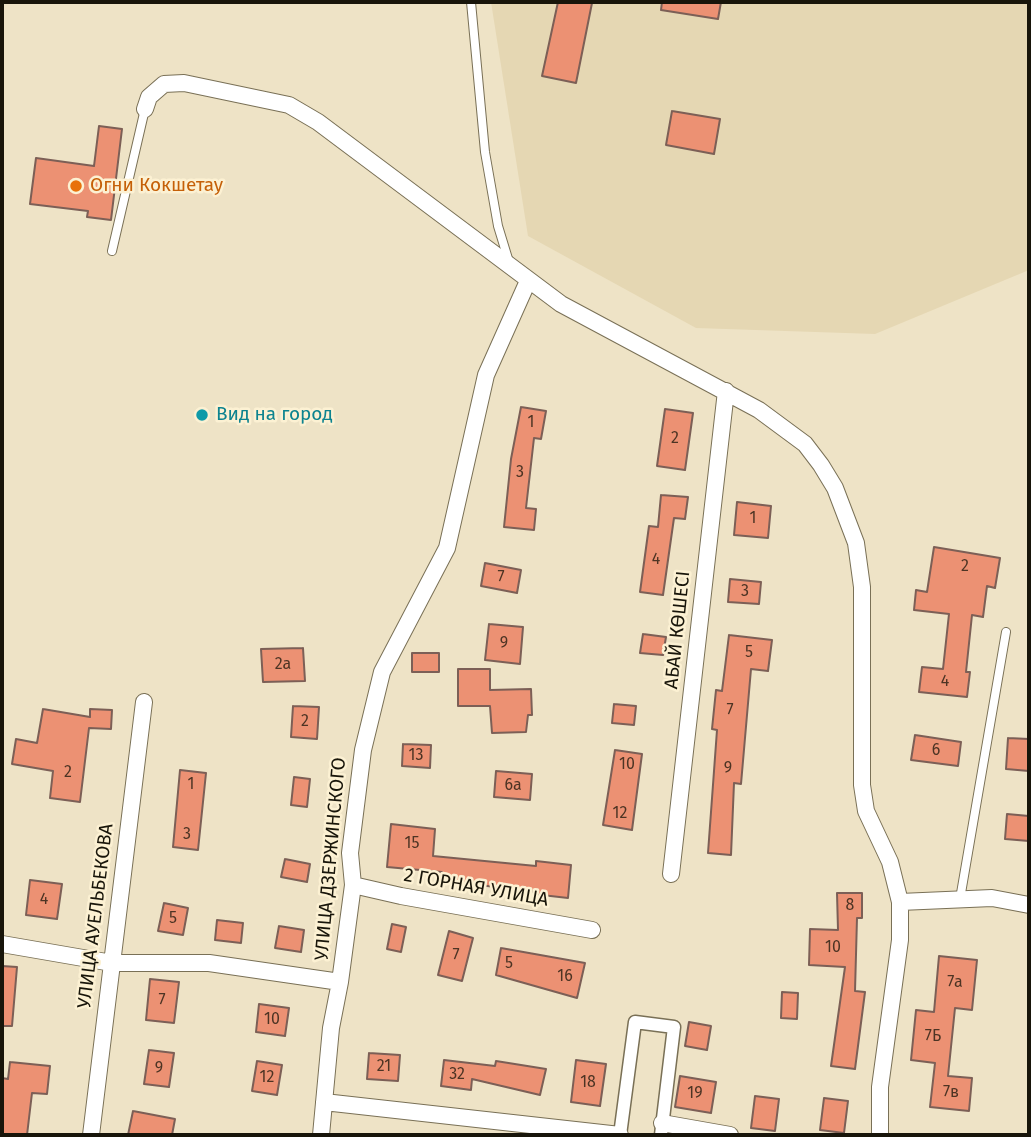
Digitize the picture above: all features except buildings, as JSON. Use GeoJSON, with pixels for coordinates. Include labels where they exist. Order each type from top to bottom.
{"type":"FeatureCollection","features":[{"type":"Feature","properties":{"kind":"street"},"geometry":{"type":"LineString","coordinates":[[145,109],[149,97],[164,84],[184,83],[289,105],[318,122],[561,304],[726,391],[783,425],[805,444],[835,488],[856,543],[862,587],[862,785],[866,811],[890,862],[901,902],[900,940],[880,1087],[880,1135]]}},
{"type":"Feature","properties":{"kind":"street","name":"УЛИЦА ДЗЕРЖИНСКОГО"},"geometry":{"type":"LineString","coordinates":[[321,1135],[331,1028],[353,884],[350,853],[363,750],[382,672],[447,548],[486,375],[528,281]]}},
{"type":"Feature","properties":{"kind":"street","name":"АБАЙ КӨШЕСІ"},"geometry":{"type":"LineString","coordinates":[[671,874],[726,391]]}},
{"type":"Feature","properties":{"kind":"street","name":"УЛИЦА АУЕЛЬБЕКОВА"},"geometry":{"type":"LineString","coordinates":[[91,1135],[144,702]]}},
{"type":"Feature","properties":{"kind":"street","name":"2 ГОРНАЯ УЛИЦА"},"geometry":{"type":"LineString","coordinates":[[353,884],[401,896],[592,930]]}},
{"type":"Feature","properties":{"kind":"street"},"geometry":{"type":"LineString","coordinates":[[901,902],[992,898],[1029,905]]}},
{"type":"Feature","properties":{"kind":"street"},"geometry":{"type":"LineString","coordinates":[[2,944],[112,963],[209,963],[340,982]]}},
{"type":"Feature","properties":{"kind":"street"},"geometry":{"type":"LineString","coordinates":[[324,1101],[620,1135],[635,1022],[674,1027],[662,1129],[730,1135]]}},
{"type":"Feature","properties":{"kind":"lane"},"geometry":{"type":"LineString","coordinates":[[471,2],[485,152],[498,226],[511,268]]}},
{"type":"Feature","properties":{"kind":"lane"},"geometry":{"type":"LineString","coordinates":[[112,251],[145,109]]}},
{"type":"Feature","properties":{"kind":"lane"},"geometry":{"type":"LineString","coordinates":[[960,899],[1006,632]]}},
{"type":"Feature","properties":{"kind":"shaded area"},"geometry":{"type":"Polygon","coordinates":[[[491,2],[1029,2],[1029,270],[875,334],[696,328],[528,236],[491,2]]]}},
{"type":"Feature","properties":{"kind":"place","name":"Огни Кокшетау"},"geometry":{"type":"Point","coordinates":[76,186]}},
{"type":"Feature","properties":{"kind":"place","name":"Вид на город"},"geometry":{"type":"Point","coordinates":[202,415]}}]}
